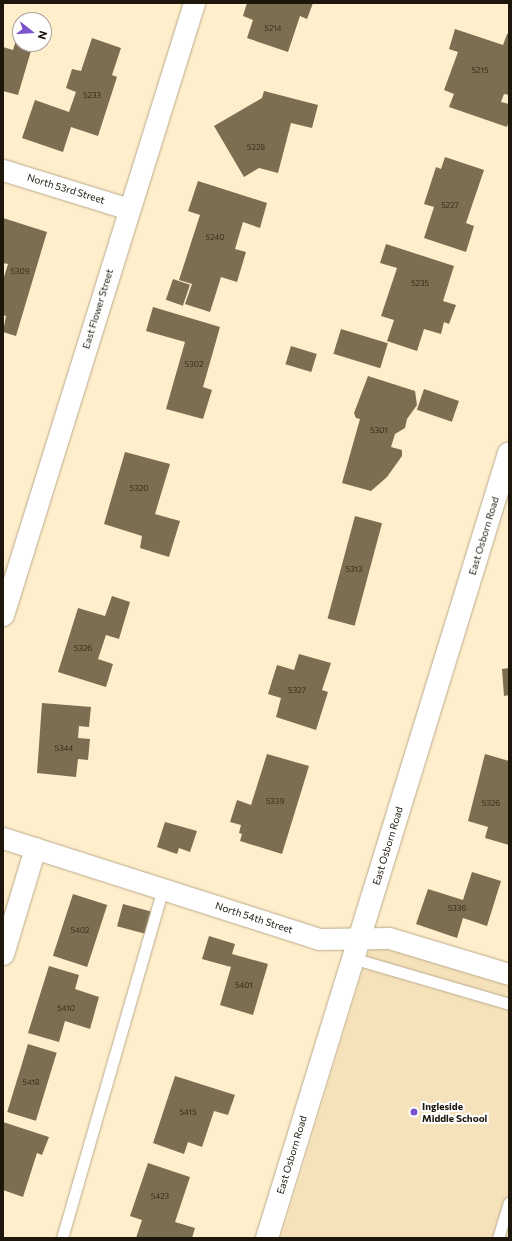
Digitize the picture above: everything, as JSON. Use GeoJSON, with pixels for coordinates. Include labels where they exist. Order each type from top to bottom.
{"type":"FeatureCollection","features":[{"type":"Feature","properties":{"kind":"street","name":"East Flower Street"},"geometry":{"type":"LineString","coordinates":[[5,604],[194,3]]}},
{"type":"Feature","properties":{"kind":"street","name":"North 53rd Street"},"geometry":{"type":"LineString","coordinates":[[3,170],[129,209]]}},
{"type":"Feature","properties":{"kind":"street","name":"East Osborn Road"},"geometry":{"type":"LineString","coordinates":[[267,1238],[509,453]]}},
{"type":"Feature","properties":{"kind":"street","name":"North 54th Street"},"geometry":{"type":"LineString","coordinates":[[3,838],[319,939],[355,949],[389,938],[509,974]]}},
{"type":"Feature","properties":{"kind":"street"},"geometry":{"type":"LineString","coordinates":[[3,954],[35,848]]}},
{"type":"Feature","properties":{"kind":"lane"},"geometry":{"type":"LineString","coordinates":[[62,1238],[163,889]]}},
{"type":"Feature","properties":{"kind":"lane"},"geometry":{"type":"LineString","coordinates":[[355,949],[509,1004]]}},
{"type":"Feature","properties":{"kind":"lane"},"geometry":{"type":"LineString","coordinates":[[498,1238],[509,1203]]}},
{"type":"Feature","properties":{"kind":"shaded area","name":"Ingleside Middle School"},"geometry":{"type":"Polygon","coordinates":[[[371,943],[509,985],[509,1238],[281,1238],[371,943]]]}},
{"type":"Feature","properties":{"kind":"building"},"geometry":{"type":"Polygon","coordinates":[[[247,3],[313,3],[307,19],[300,16],[288,52],[247,38],[253,20],[243,16],[247,3]]]}},
{"type":"Feature","properties":{"kind":"building"},"geometry":{"type":"Polygon","coordinates":[[[455,29],[503,45],[507,34],[509,34],[509,95],[504,94],[501,102],[509,104],[509,120],[507,127],[449,107],[454,94],[444,90],[458,52],[449,49],[455,29]]]}},
{"type":"Feature","properties":{"kind":"building"},"geometry":{"type":"Polygon","coordinates":[[[92,38],[121,48],[112,75],[117,77],[98,136],[71,127],[63,152],[22,138],[35,100],[69,112],[76,92],[66,88],[72,69],[81,71],[92,38]]]}},
{"type":"Feature","properties":{"kind":"building"},"geometry":{"type":"Polygon","coordinates":[[[3,47],[12,50],[12,52],[31,52],[18,95],[3,91],[3,47]]]}},
{"type":"Feature","properties":{"kind":"building"},"geometry":{"type":"Polygon","coordinates":[[[264,91],[318,105],[312,128],[291,123],[278,173],[259,168],[244,177],[214,126],[262,98],[264,91]]]}},
{"type":"Feature","properties":{"kind":"building"},"geometry":{"type":"Polygon","coordinates":[[[445,157],[484,170],[466,223],[474,226],[466,252],[424,238],[434,207],[424,204],[436,167],[441,169],[445,157]]]}},
{"type":"Feature","properties":{"kind":"building"},"geometry":{"type":"Polygon","coordinates":[[[198,181],[267,203],[260,228],[243,222],[235,249],[246,252],[237,282],[221,277],[210,312],[185,304],[192,284],[179,280],[200,215],[188,211],[198,181]]]}},
{"type":"Feature","properties":{"kind":"building"},"geometry":{"type":"Polygon","coordinates":[[[3,218],[47,232],[16,336],[3,332],[6,316],[3,315],[3,280],[8,264],[3,263],[3,218]]]}},
{"type":"Feature","properties":{"kind":"building"},"geometry":{"type":"Polygon","coordinates":[[[386,244],[454,266],[443,301],[456,305],[449,324],[444,322],[441,334],[424,329],[417,351],[387,341],[394,320],[381,316],[397,268],[380,263],[386,244]]]}},
{"type":"Feature","properties":{"kind":"building"},"geometry":{"type":"Polygon","coordinates":[[[173,279],[190,285],[183,306],[166,300],[173,279]]]}},
{"type":"Feature","properties":{"kind":"building"},"geometry":{"type":"Polygon","coordinates":[[[153,307],[220,327],[203,387],[212,390],[203,419],[166,409],[185,342],[146,331],[153,307]]]}},
{"type":"Feature","properties":{"kind":"building"},"geometry":{"type":"Polygon","coordinates":[[[341,329],[388,343],[380,368],[333,354],[341,329]]]}},
{"type":"Feature","properties":{"kind":"building"},"geometry":{"type":"Polygon","coordinates":[[[291,346],[317,354],[311,372],[285,364],[291,346]]]}},
{"type":"Feature","properties":{"kind":"building"},"geometry":{"type":"Polygon","coordinates":[[[368,376],[415,391],[417,405],[407,419],[405,428],[395,434],[391,447],[402,450],[402,456],[387,477],[371,491],[342,483],[360,419],[356,418],[354,413],[368,376]]]}},
{"type":"Feature","properties":{"kind":"building"},"geometry":{"type":"Polygon","coordinates":[[[424,389],[459,401],[452,422],[417,410],[424,389]]]}},
{"type":"Feature","properties":{"kind":"building"},"geometry":{"type":"Polygon","coordinates":[[[125,452],[170,464],[155,514],[180,521],[169,557],[140,548],[142,536],[104,524],[125,452]]]}},
{"type":"Feature","properties":{"kind":"building"},"geometry":{"type":"Polygon","coordinates":[[[355,516],[382,523],[355,626],[328,618],[355,516]]]}},
{"type":"Feature","properties":{"kind":"building"},"geometry":{"type":"Polygon","coordinates":[[[112,596],[130,602],[119,639],[106,635],[98,659],[113,664],[106,687],[58,672],[78,608],[105,616],[112,596]]]}},
{"type":"Feature","properties":{"kind":"building"},"geometry":{"type":"Polygon","coordinates":[[[299,654],[331,663],[322,690],[328,692],[316,730],[276,717],[281,698],[268,694],[277,665],[294,670],[299,654]]]}},
{"type":"Feature","properties":{"kind":"building"},"geometry":{"type":"Polygon","coordinates":[[[509,668],[509,695],[504,696],[502,669],[509,668]]]}},
{"type":"Feature","properties":{"kind":"building"},"geometry":{"type":"Polygon","coordinates":[[[42,703],[91,707],[89,727],[79,726],[78,738],[90,739],[88,760],[78,759],[76,777],[37,773],[42,703]]]}},
{"type":"Feature","properties":{"kind":"building"},"geometry":{"type":"Polygon","coordinates":[[[267,754],[309,766],[282,854],[240,841],[242,834],[239,833],[241,825],[230,822],[237,800],[251,805],[267,754]]]}},
{"type":"Feature","properties":{"kind":"building"},"geometry":{"type":"Polygon","coordinates":[[[485,754],[509,761],[509,845],[485,838],[488,827],[468,821],[485,754]]]}},
{"type":"Feature","properties":{"kind":"building"},"geometry":{"type":"Polygon","coordinates":[[[165,822],[197,831],[190,852],[179,848],[177,854],[157,847],[165,822]]]}},
{"type":"Feature","properties":{"kind":"building"},"geometry":{"type":"Polygon","coordinates":[[[472,872],[501,881],[487,926],[463,918],[457,938],[416,924],[428,889],[463,900],[472,872]]]}},
{"type":"Feature","properties":{"kind":"building"},"geometry":{"type":"Polygon","coordinates":[[[73,894],[107,905],[87,967],[53,956],[73,894]]]}},
{"type":"Feature","properties":{"kind":"building"},"geometry":{"type":"Polygon","coordinates":[[[123,904],[153,912],[147,934],[117,926],[123,904]]]}},
{"type":"Feature","properties":{"kind":"building"},"geometry":{"type":"Polygon","coordinates":[[[209,936],[235,944],[232,954],[268,964],[253,1015],[220,1005],[231,967],[202,959],[209,936]]]}},
{"type":"Feature","properties":{"kind":"building"},"geometry":{"type":"Polygon","coordinates":[[[49,966],[79,975],[75,989],[99,997],[90,1029],[65,1021],[59,1042],[28,1033],[49,966]]]}},
{"type":"Feature","properties":{"kind":"building"},"geometry":{"type":"Polygon","coordinates":[[[28,1044],[57,1053],[36,1121],[7,1112],[28,1044]]]}},
{"type":"Feature","properties":{"kind":"building"},"geometry":{"type":"Polygon","coordinates":[[[175,1076],[235,1095],[228,1115],[214,1111],[202,1147],[188,1142],[184,1154],[153,1143],[175,1076]]]}},
{"type":"Feature","properties":{"kind":"building"},"geometry":{"type":"Polygon","coordinates":[[[3,1122],[49,1137],[42,1155],[37,1153],[23,1197],[3,1190],[3,1122]]]}},
{"type":"Feature","properties":{"kind":"building"},"geometry":{"type":"Polygon","coordinates":[[[148,1163],[190,1177],[175,1222],[195,1228],[192,1238],[136,1238],[142,1220],[130,1216],[148,1163]]]}},
{"type":"Feature","properties":{"kind":"place","name":"Ingleside Middle School"},"geometry":{"type":"Point","coordinates":[414,1112]}}]}
